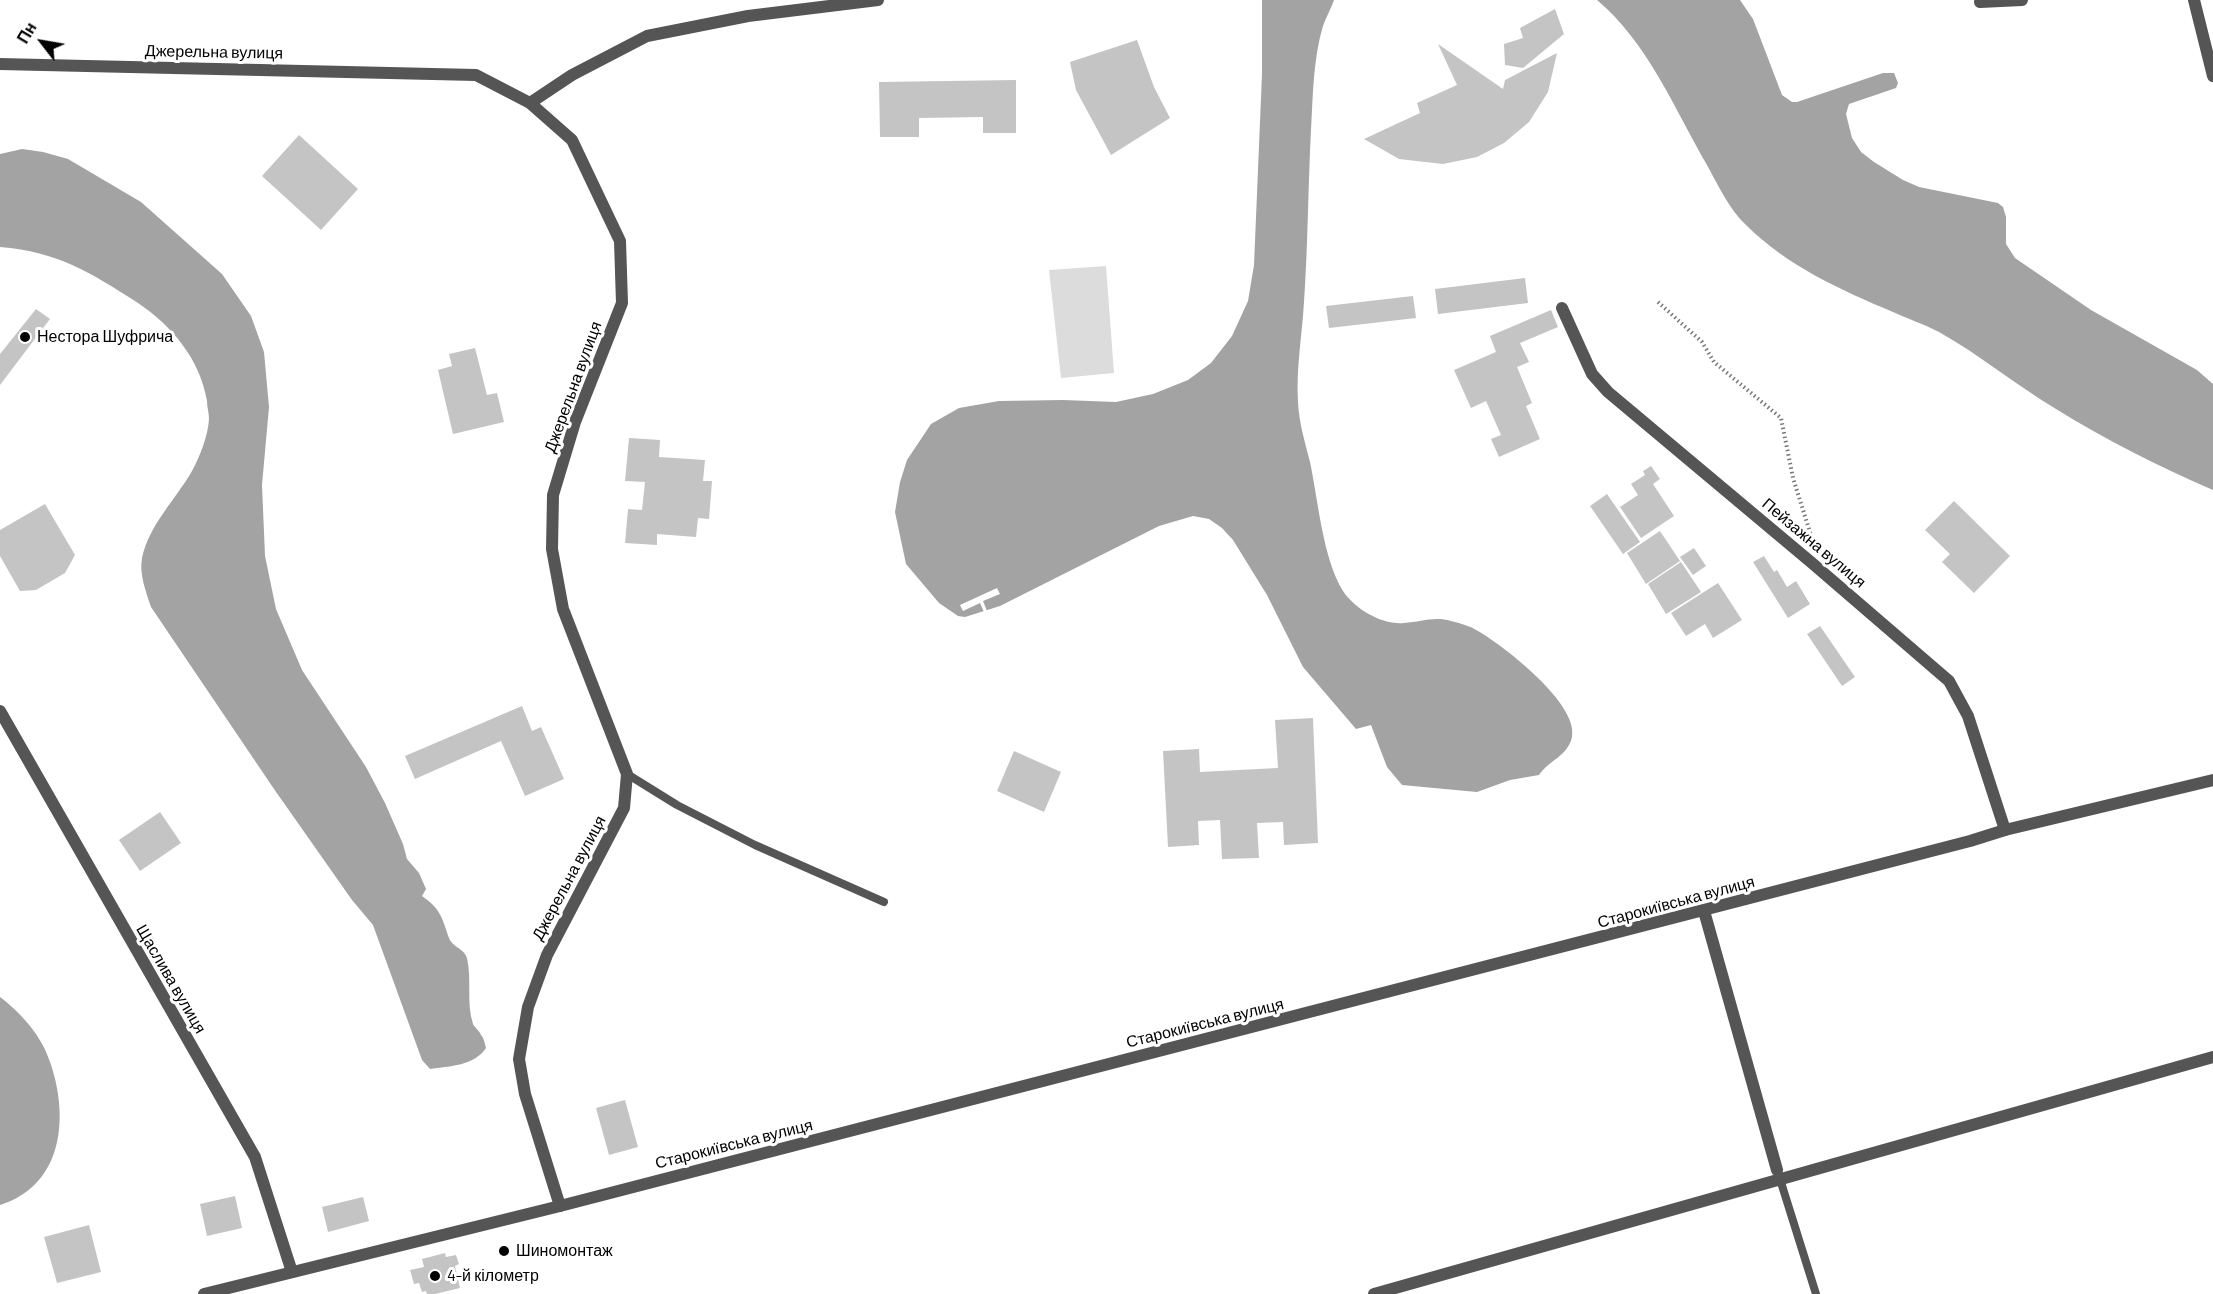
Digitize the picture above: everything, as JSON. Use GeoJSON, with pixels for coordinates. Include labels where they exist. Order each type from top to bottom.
{"type":"FeatureCollection","features":[{"type":"Feature","properties":{"kind":"street"},"geometry":{"type":"LineString","coordinates":[[530,103],[573,75],[647,36],[748,16],[878,0]]}},
{"type":"Feature","properties":{"kind":"street"},"geometry":{"type":"LineString","coordinates":[[1980,2],[2022,0]]}},
{"type":"Feature","properties":{"kind":"street"},"geometry":{"type":"LineString","coordinates":[[2193,0],[2213,76]]}},
{"type":"Feature","properties":{"kind":"street","name":"Джерельна вулиця"},"geometry":{"type":"LineString","coordinates":[[0,64],[476,75],[530,103],[572,140],[620,241],[622,303],[575,423],[553,495],[552,549],[563,609],[627,774],[624,808],[547,955],[528,1007],[519,1059],[525,1094],[560,1206]]}},
{"type":"Feature","properties":{"kind":"street","name":"Пейзажна вулиця"},"geometry":{"type":"LineString","coordinates":[[1562,308],[1592,374],[1608,392],[1949,681],[1968,716],[2005,830]]}},
{"type":"Feature","properties":{"kind":"street","name":"Щаслива вулиця"},"geometry":{"type":"LineString","coordinates":[[0,711],[255,1157],[292,1272]]}},
{"type":"Feature","properties":{"kind":"street","name":"Старокиївська вулиця"},"geometry":{"type":"LineString","coordinates":[[204,1294],[560,1206],[1704,912],[2005,830],[2213,780]]}},
{"type":"Feature","properties":{"kind":"street"},"geometry":{"type":"LineString","coordinates":[[1704,912],[1778,1174]]}},
{"type":"Feature","properties":{"kind":"street"},"geometry":{"type":"LineString","coordinates":[[1374,1294],[1778,1174],[2213,1057]]}},
{"type":"Feature","properties":{"kind":"lane"},"geometry":{"type":"LineString","coordinates":[[627,774],[678,805],[755,845],[884,902]]}},
{"type":"Feature","properties":{"kind":"lane"},"geometry":{"type":"LineString","coordinates":[[1778,1174],[1816,1294]]}},
{"type":"Feature","properties":{"kind":"path"},"geometry":{"type":"LineString","coordinates":[[1658,302],[1702,342],[1714,362],[1781,418],[1792,478],[1816,550],[1812,563]]}},
{"type":"Feature","properties":{"kind":"shaded area"},"geometry":{"type":"Polygon","coordinates":[[[1262,0],[1334,0],[1324,23],[1317,51],[1314,78],[1298,389],[1301,425],[1322,529],[1336,578],[1354,604],[1378,618],[1396,623],[1439,619],[1465,625],[1505,649],[1537,677],[1564,709],[1571,724],[1572,737],[1570,744],[1562,754],[1539,775],[1510,780],[1477,792],[1402,785],[1387,767],[1371,725],[1356,729],[1303,667],[1267,595],[1233,540],[1209,519],[1193,516],[1159,526],[1000,606],[965,617],[958,616],[939,603],[906,564],[895,512],[900,482],[907,460],[931,424],[959,408],[999,401],[1116,402],[1153,394],[1188,380],[1211,363],[1232,336],[1248,301],[1254,265],[1262,74],[1262,0]]]}},
{"type":"Feature","properties":{"kind":"shaded area"},"geometry":{"type":"Polygon","coordinates":[[[1597,0],[1740,0],[1753,19],[1782,95],[1792,102],[1883,73],[1894,73],[1898,83],[1896,88],[1849,104],[1846,114],[1852,138],[1861,152],[1903,180],[1919,187],[1998,203],[2003,207],[2006,217],[2006,244],[2015,258],[2091,310],[2197,370],[2213,384],[2213,490],[2094,432],[2041,400],[1939,332],[1834,286],[1797,265],[1762,240],[1740,219],[1729,204],[1646,56],[1615,17],[1597,0]]]}},
{"type":"Feature","properties":{"kind":"shaded area"},"geometry":{"type":"Polygon","coordinates":[[[22,149],[68,159],[141,202],[222,274],[251,316],[264,352],[269,407],[262,485],[265,556],[276,609],[302,670],[366,767],[385,803],[407,859],[419,873],[426,889],[422,896],[437,910],[451,941],[467,958],[471,1016],[486,1048],[468,1062],[430,1069],[422,1060],[373,925],[352,900],[274,789],[151,607],[142,577],[142,558],[151,534],[192,471],[203,446],[209,419],[203,386],[198,371],[183,345],[162,322],[138,303],[73,265],[39,254],[0,247],[0,154],[22,149]]]}},
{"type":"Feature","properties":{"kind":"shaded area"},"geometry":{"type":"Polygon","coordinates":[[[1106,266],[1114,373],[1061,378],[1049,270],[1106,266]]]}},
{"type":"Feature","properties":{"kind":"shaded area"},"geometry":{"type":"Polygon","coordinates":[[[0,997],[16,1010],[42,1043],[56,1083],[59,1126],[56,1146],[49,1165],[37,1182],[21,1195],[0,1205],[0,997]]]}},
{"type":"Feature","properties":{"kind":"pier"},"geometry":{"type":"Polygon","coordinates":[[[997,588],[1000,594],[983,601],[987,611],[984,612],[980,603],[963,611],[960,605],[997,588]]]}},
{"type":"Feature","properties":{"kind":"building"},"geometry":{"type":"Polygon","coordinates":[[[1555,9],[1564,34],[1523,68],[1505,65],[1504,44],[1523,38],[1520,28],[1555,9]]]}},
{"type":"Feature","properties":{"kind":"building"},"geometry":{"type":"Polygon","coordinates":[[[1137,40],[1154,87],[1170,118],[1111,155],[1076,90],[1070,62],[1137,40]]]}},
{"type":"Feature","properties":{"kind":"building"},"geometry":{"type":"Polygon","coordinates":[[[1438,44],[1503,89],[1505,80],[1557,53],[1548,92],[1529,122],[1504,143],[1477,157],[1443,164],[1399,159],[1364,139],[1420,113],[1417,103],[1457,85],[1438,44]]]}},
{"type":"Feature","properties":{"kind":"building"},"geometry":{"type":"Polygon","coordinates":[[[1016,80],[1016,133],[983,133],[983,117],[919,118],[919,137],[880,137],[879,82],[1016,80]]]}},
{"type":"Feature","properties":{"kind":"building"},"geometry":{"type":"Polygon","coordinates":[[[299,135],[358,189],[321,230],[262,176],[299,135]]]}},
{"type":"Feature","properties":{"kind":"building"},"geometry":{"type":"Polygon","coordinates":[[[1525,278],[1528,303],[1438,314],[1435,289],[1525,278]]]}},
{"type":"Feature","properties":{"kind":"building"},"geometry":{"type":"Polygon","coordinates":[[[1413,296],[1416,318],[1329,328],[1326,306],[1413,296]]]}},
{"type":"Feature","properties":{"kind":"building","name":"Нестора Шуфрича"},"geometry":{"type":"Polygon","coordinates":[[[36,309],[50,319],[0,385],[0,354],[36,309]]]}},
{"type":"Feature","properties":{"kind":"building"},"geometry":{"type":"Polygon","coordinates":[[[1551,310],[1558,327],[1520,343],[1529,362],[1517,367],[1532,403],[1526,406],[1540,439],[1499,457],[1491,439],[1501,435],[1486,401],[1471,408],[1454,370],[1496,352],[1490,336],[1551,310]]]}},
{"type":"Feature","properties":{"kind":"building"},"geometry":{"type":"Polygon","coordinates":[[[475,348],[487,395],[497,393],[504,422],[453,434],[438,370],[452,366],[449,354],[475,348]]]}},
{"type":"Feature","properties":{"kind":"building"},"geometry":{"type":"Polygon","coordinates":[[[629,438],[660,440],[659,457],[705,460],[703,481],[712,481],[709,519],[698,518],[696,537],[657,534],[657,545],[625,543],[628,509],[642,510],[645,482],[625,481],[629,438]]]}},
{"type":"Feature","properties":{"kind":"building"},"geometry":{"type":"Polygon","coordinates":[[[1651,466],[1660,479],[1653,484],[1674,516],[1641,538],[1620,507],[1638,495],[1631,484],[1645,475],[1643,471],[1651,466]]]}},
{"type":"Feature","properties":{"kind":"building"},"geometry":{"type":"Polygon","coordinates":[[[1607,494],[1640,542],[1623,554],[1590,506],[1607,494]]]}},
{"type":"Feature","properties":{"kind":"building"},"geometry":{"type":"Polygon","coordinates":[[[1954,501],[2010,556],[1974,593],[1942,562],[1950,554],[1925,530],[1954,501]]]}},
{"type":"Feature","properties":{"kind":"building"},"geometry":{"type":"Polygon","coordinates":[[[45,504],[75,555],[65,573],[36,590],[20,591],[0,556],[0,530],[45,504]]]}},
{"type":"Feature","properties":{"kind":"building"},"geometry":{"type":"Polygon","coordinates":[[[1660,531],[1680,561],[1646,584],[1627,553],[1660,531]]]}},
{"type":"Feature","properties":{"kind":"building"},"geometry":{"type":"Polygon","coordinates":[[[1694,548],[1706,566],[1693,575],[1680,557],[1694,548]]]}},
{"type":"Feature","properties":{"kind":"building"},"geometry":{"type":"Polygon","coordinates":[[[1764,556],[1774,572],[1777,570],[1787,587],[1796,581],[1810,604],[1788,618],[1753,562],[1764,556]]]}},
{"type":"Feature","properties":{"kind":"building"},"geometry":{"type":"Polygon","coordinates":[[[1681,562],[1701,592],[1666,614],[1648,584],[1681,562]]]}},
{"type":"Feature","properties":{"kind":"building"},"geometry":{"type":"Polygon","coordinates":[[[1718,583],[1742,620],[1713,638],[1705,624],[1686,636],[1671,613],[1718,583]]]}},
{"type":"Feature","properties":{"kind":"building"},"geometry":{"type":"Polygon","coordinates":[[[1820,626],[1855,677],[1842,686],[1807,634],[1820,626]]]}},
{"type":"Feature","properties":{"kind":"building"},"geometry":{"type":"Polygon","coordinates":[[[522,706],[532,731],[541,727],[564,779],[525,796],[501,741],[415,779],[405,756],[522,706]]]}},
{"type":"Feature","properties":{"kind":"building"},"geometry":{"type":"Polygon","coordinates":[[[1313,718],[1318,843],[1284,845],[1283,822],[1257,823],[1259,858],[1222,859],[1220,820],[1198,821],[1199,845],[1168,847],[1163,751],[1199,749],[1200,772],[1278,768],[1275,720],[1313,718]]]}},
{"type":"Feature","properties":{"kind":"building"},"geometry":{"type":"Polygon","coordinates":[[[1014,751],[1061,772],[1044,812],[997,791],[1014,751]]]}},
{"type":"Feature","properties":{"kind":"building"},"geometry":{"type":"Polygon","coordinates":[[[160,812],[181,843],[140,871],[119,840],[160,812]]]}},
{"type":"Feature","properties":{"kind":"building"},"geometry":{"type":"Polygon","coordinates":[[[625,1100],[638,1147],[609,1155],[596,1108],[625,1100]]]}},
{"type":"Feature","properties":{"kind":"building"},"geometry":{"type":"Polygon","coordinates":[[[235,1196],[242,1228],[207,1236],[200,1204],[235,1196]]]}},
{"type":"Feature","properties":{"kind":"building"},"geometry":{"type":"Polygon","coordinates":[[[363,1197],[369,1221],[328,1232],[322,1207],[363,1197]]]}},
{"type":"Feature","properties":{"kind":"building"},"geometry":{"type":"Polygon","coordinates":[[[89,1225],[101,1272],[57,1283],[44,1237],[89,1225]]]}},
{"type":"Feature","properties":{"kind":"building","name":"4-й кілометр"},"geometry":{"type":"Polygon","coordinates":[[[445,1253],[446,1257],[456,1255],[459,1264],[455,1266],[460,1288],[435,1294],[422,1292],[419,1283],[414,1284],[410,1270],[424,1267],[422,1259],[445,1253]]]}},
{"type":"Feature","properties":{"kind":"place","name":"Нестора Шуфрича"},"geometry":{"type":"Point","coordinates":[25,337]}},
{"type":"Feature","properties":{"kind":"place","name":"Шиномонтаж"},"geometry":{"type":"Point","coordinates":[504,1251]}},
{"type":"Feature","properties":{"kind":"place","name":"4-й кілометр"},"geometry":{"type":"Point","coordinates":[435,1276]}}]}
